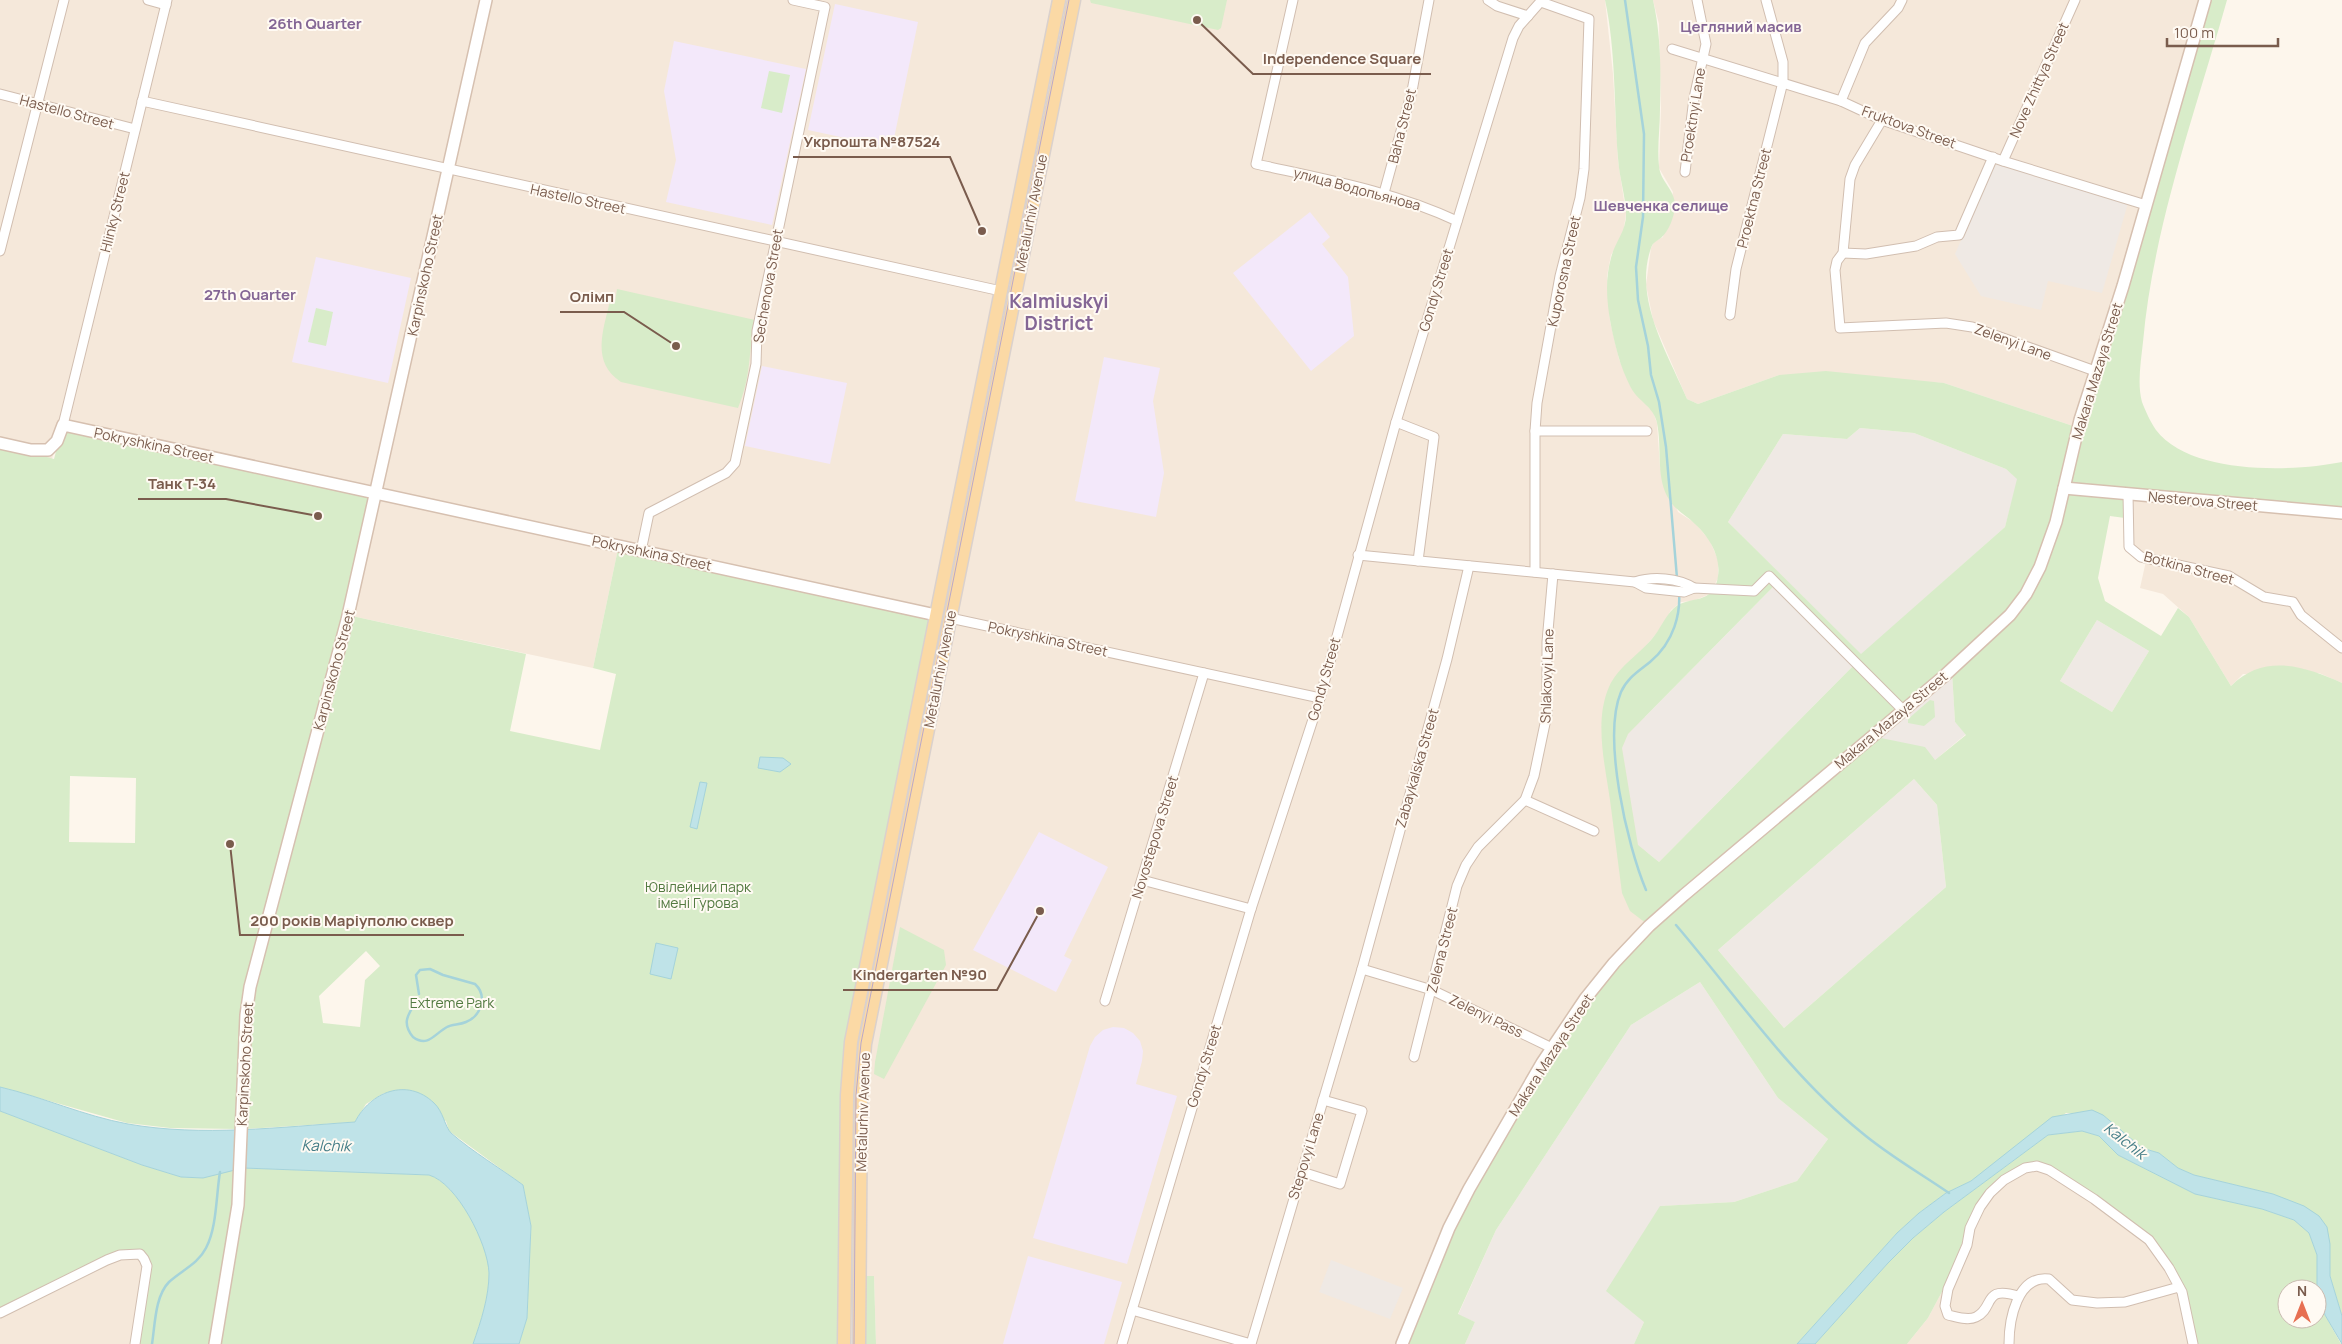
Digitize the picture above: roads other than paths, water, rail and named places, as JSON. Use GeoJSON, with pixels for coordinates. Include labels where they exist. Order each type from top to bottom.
{"type":"FeatureCollection","features":[{"type":"Feature","properties":{"kind":"main road","name":"Metalurhiv Avenue"},"geometry":{"type":"LineString","coordinates":[[844,1344],[846,1095],[849,1059],[1059,0]]}},
{"type":"Feature","properties":{"kind":"main road","name":"Metalurhiv Avenue"},"geometry":{"type":"LineString","coordinates":[[859,1344],[861,1095],[865,1044],[1074,0]]}},
{"type":"Feature","properties":{"kind":"main road","name":"Hastello Street"},"geometry":{"type":"LineString","coordinates":[[1001,291],[1015,294]]}},
{"type":"Feature","properties":{"kind":"main road","name":"Pokryshkina Street"},"geometry":{"type":"LineString","coordinates":[[936,615],[950,618]]}},
{"type":"Feature","properties":{"kind":"street"},"geometry":{"type":"LineString","coordinates":[[0,252],[64,0]]}},
{"type":"Feature","properties":{"kind":"street"},"geometry":{"type":"LineString","coordinates":[[148,0],[167,2]]}},
{"type":"Feature","properties":{"kind":"street","name":"Karpinskoho Street"},"geometry":{"type":"LineString","coordinates":[[215,1344],[238,1204],[246,1015],[250,987],[342,638],[486,0]]}},
{"type":"Feature","properties":{"kind":"street","name":"Sechenova Street"},"geometry":{"type":"LineString","coordinates":[[641,551],[649,513],[726,473],[735,464],[756,364],[757,331],[825,7],[793,0]]}},
{"type":"Feature","properties":{"kind":"street","name":"улица Водопьянова"},"geometry":{"type":"LineString","coordinates":[[1293,0],[1256,164],[1384,193],[1433,210],[1457,221]]}},
{"type":"Feature","properties":{"kind":"street","name":"Baha Street"},"geometry":{"type":"LineString","coordinates":[[1384,193],[1412,90],[1429,0]]}},
{"type":"Feature","properties":{"kind":"street"},"geometry":{"type":"LineString","coordinates":[[1488,0],[1497,6],[1528,16]]}},
{"type":"Feature","properties":{"kind":"street","name":"Proektnyi Lane"},"geometry":{"type":"LineString","coordinates":[[1685,172],[1694,98],[1706,37],[1697,0]]}},
{"type":"Feature","properties":{"kind":"street","name":"Proektna Street"},"geometry":{"type":"LineString","coordinates":[[1730,315],[1736,269],[1783,82],[1783,62],[1766,0]]}},
{"type":"Feature","properties":{"kind":"street"},"geometry":{"type":"LineString","coordinates":[[1841,100],[1866,43],[1898,8],[1902,0]]}},
{"type":"Feature","properties":{"kind":"street","name":"Nove Zhittya Street"},"geometry":{"type":"LineString","coordinates":[[2003,161],[2075,0]]}},
{"type":"Feature","properties":{"kind":"street","name":"Makara Mazaya Street"},"geometry":{"type":"LineString","coordinates":[[1402,1344],[1449,1228],[1469,1189],[1552,1048],[1585,1000],[1614,963],[1649,926],[1768,822],[1903,710],[1991,633],[2010,615],[2026,594],[2051,540],[2080,420],[2146,205],[2205,0]]}},
{"type":"Feature","properties":{"kind":"street","name":"Gondy Street"},"geometry":{"type":"LineString","coordinates":[[1122,1344],[1251,909],[1320,698],[1396,422],[1513,38],[1528,16],[1542,1]]}},
{"type":"Feature","properties":{"kind":"street","name":"Kuporosna Street"},"geometry":{"type":"LineString","coordinates":[[1534,572],[1535,431],[1542,374],[1560,276],[1580,198],[1584,169],[1588,37],[1588,19],[1542,1]]}},
{"type":"Feature","properties":{"kind":"street","name":"Hlinky Street"},"geometry":{"type":"LineString","coordinates":[[63,425],[167,2]]}},
{"type":"Feature","properties":{"kind":"street","name":"Fruktova Street"},"geometry":{"type":"LineString","coordinates":[[1672,49],[1841,100],[1882,120],[2003,161],[2146,205]]}},
{"type":"Feature","properties":{"kind":"street","name":"Hastello Street"},"geometry":{"type":"LineString","coordinates":[[0,94],[135,129]]}},
{"type":"Feature","properties":{"kind":"street","name":"Hastello Street"},"geometry":{"type":"LineString","coordinates":[[142,101],[1001,291]]}},
{"type":"Feature","properties":{"kind":"street"},"geometry":{"type":"LineString","coordinates":[[1882,120],[1855,165],[1850,179],[1843,253],[1866,254],[1916,246],[1937,237],[1959,235],[1993,157]]}},
{"type":"Feature","properties":{"kind":"street","name":"Zelenyi Lane"},"geometry":{"type":"LineString","coordinates":[[1843,253],[1837,261],[1835,270],[1840,328],[1946,323],[1972,327],[2096,371]]}},
{"type":"Feature","properties":{"kind":"street"},"geometry":{"type":"LineString","coordinates":[[1396,422],[1434,437],[1418,561]]}},
{"type":"Feature","properties":{"kind":"street"},"geometry":{"type":"LineString","coordinates":[[0,442],[31,450],[48,450],[57,441],[63,425]]}},
{"type":"Feature","properties":{"kind":"street","name":"Pokryshkina Street"},"geometry":{"type":"LineString","coordinates":[[63,425],[936,615]]}},
{"type":"Feature","properties":{"kind":"street"},"geometry":{"type":"LineString","coordinates":[[1535,431],[1648,432]]}},
{"type":"Feature","properties":{"kind":"street","name":"Nesterova Street"},"geometry":{"type":"LineString","coordinates":[[2064,488],[2342,513]]}},
{"type":"Feature","properties":{"kind":"street","name":"Botkina Street"},"geometry":{"type":"LineString","coordinates":[[2128,494],[2129,547],[2141,557],[2229,576],[2264,596],[2293,602],[2301,615],[2342,648]]}},
{"type":"Feature","properties":{"kind":"street"},"geometry":{"type":"LineString","coordinates":[[1358,555],[1635,582],[1646,588],[1684,592],[1694,588],[1754,591],[1769,576],[1903,710]]}},
{"type":"Feature","properties":{"kind":"street","name":"Zabaykalska Street"},"geometry":{"type":"LineString","coordinates":[[1362,969],[1447,659],[1469,566]]}},
{"type":"Feature","properties":{"kind":"street","name":"Shlakovyi Lane"},"geometry":{"type":"LineString","coordinates":[[1478,847],[1510,818],[1525,800],[1542,746],[1547,714],[1547,642],[1553,574]]}},
{"type":"Feature","properties":{"kind":"street"},"geometry":{"type":"LineString","coordinates":[[1635,582],[1647,578],[1685,582],[1694,588]]}},
{"type":"Feature","properties":{"kind":"street","name":"Pokryshkina Street"},"geometry":{"type":"LineString","coordinates":[[950,618],[1320,698]]}},
{"type":"Feature","properties":{"kind":"street","name":"Novostepova Street"},"geometry":{"type":"LineString","coordinates":[[1105,1001],[1204,673]]}},
{"type":"Feature","properties":{"kind":"street"},"geometry":{"type":"LineString","coordinates":[[1525,800],[1594,831]]}},
{"type":"Feature","properties":{"kind":"street","name":"Zelena Street"},"geometry":{"type":"LineString","coordinates":[[1414,1057],[1458,886],[1466,865],[1478,847]]}},
{"type":"Feature","properties":{"kind":"street"},"geometry":{"type":"LineString","coordinates":[[1142,880],[1251,909]]}},
{"type":"Feature","properties":{"kind":"street","name":"Zelenyi Pass"},"geometry":{"type":"LineString","coordinates":[[1362,969],[1432,990],[1552,1048]]}},
{"type":"Feature","properties":{"kind":"street","name":"Stepovyi Lane"},"geometry":{"type":"LineString","coordinates":[[1251,1344],[1362,969]]}},
{"type":"Feature","properties":{"kind":"street"},"geometry":{"type":"LineString","coordinates":[[1302,1172],[1340,1184],[1362,1111],[1323,1100]]}},
{"type":"Feature","properties":{"kind":"street"},"geometry":{"type":"LineString","coordinates":[[2018,1296],[2008,1294],[1995,1295],[1990,1299],[1979,1316],[1974,1318],[1948,1315],[1945,1310],[1948,1289],[1967,1245],[1970,1228],[1980,1207],[1990,1193],[2004,1180],[2025,1168],[2037,1166],[2049,1170],[2146,1236],[2169,1268],[2179,1287],[2185,1302],[2194,1344]]}},
{"type":"Feature","properties":{"kind":"street"},"geometry":{"type":"LineString","coordinates":[[0,1313],[107,1260],[120,1255],[140,1254],[147,1266],[135,1344]]}},
{"type":"Feature","properties":{"kind":"street"},"geometry":{"type":"LineString","coordinates":[[2009,1344],[2018,1296],[2027,1287],[2044,1279],[2053,1282],[2072,1300],[2097,1303],[2125,1302],[2179,1287]]}},
{"type":"Feature","properties":{"kind":"street"},"geometry":{"type":"LineString","coordinates":[[1132,1310],[1251,1344]]}},
{"type":"Feature","properties":{"kind":"water"},"geometry":{"type":"Polygon","coordinates":[[[760,757],[783,758],[791,764],[780,772],[758,768],[760,757]]]}},
{"type":"Feature","properties":{"kind":"water"},"geometry":{"type":"Polygon","coordinates":[[[700,782],[707,783],[697,829],[690,827],[700,782]]]}},
{"type":"Feature","properties":{"kind":"water"},"geometry":{"type":"Polygon","coordinates":[[[656,943],[678,948],[671,979],[650,974],[656,943]]]}},
{"type":"Feature","properties":{"kind":"water","name":"Kalchik"},"geometry":{"type":"Polygon","coordinates":[[[0,1087],[112,1121],[184,1130],[241,1130],[355,1122],[370,1103],[379,1096],[401,1090],[423,1095],[437,1106],[451,1133],[523,1185],[531,1226],[527,1318],[519,1344],[473,1344],[482,1318],[488,1291],[489,1273],[487,1261],[477,1231],[469,1216],[460,1202],[440,1180],[429,1175],[243,1168],[203,1178],[181,1177],[142,1165],[0,1111],[0,1087]]]}},
{"type":"Feature","properties":{"kind":"water","name":"Kalchik"},"geometry":{"type":"Polygon","coordinates":[[[2092,1110],[2103,1115],[2142,1148],[2159,1153],[2178,1168],[2194,1175],[2273,1194],[2304,1206],[2319,1216],[2327,1227],[2330,1244],[2330,1276],[2342,1316],[2342,1344],[2327,1318],[2327,1279],[2317,1279],[2317,1255],[2309,1233],[2294,1220],[2262,1209],[2195,1194],[2118,1155],[2099,1136],[2082,1131],[2048,1135],[1944,1212],[1913,1238],[1888,1263],[1815,1344],[1797,1344],[1897,1233],[1919,1213],[1946,1193],[1971,1181],[2052,1117],[2092,1110]]]}},
{"type":"Feature","properties":{"kind":"waterway"},"geometry":{"type":"LineString","coordinates":[[1625,0],[1644,134],[1643,217],[1636,267],[1638,300],[1648,346],[1651,375],[1659,402],[1666,447],[1677,578]]}},
{"type":"Feature","properties":{"kind":"waterway"},"geometry":{"type":"LineString","coordinates":[[1646,890],[1631,846],[1619,791],[1614,736],[1616,712],[1621,692],[1627,683],[1665,646],[1675,627],[1679,605],[1678,583]]}},
{"type":"Feature","properties":{"kind":"waterway"},"geometry":{"type":"LineString","coordinates":[[1676,925],[1787,1060],[1835,1110],[1882,1148],[1949,1193]]}},
{"type":"Feature","properties":{"kind":"waterway"},"geometry":{"type":"LineString","coordinates":[[418,998],[409,1013],[407,1026],[413,1037],[423,1041],[431,1039],[449,1026],[471,1019],[479,1011],[482,1000],[479,989],[475,984],[443,975],[430,969],[420,970],[416,975],[419,994]]}},
{"type":"Feature","properties":{"kind":"waterway"},"geometry":{"type":"LineString","coordinates":[[152,1344],[156,1311],[164,1288],[203,1254],[210,1240],[220,1172]]}},
{"type":"Feature","properties":{"kind":"tram line"},"geometry":{"type":"LineString","coordinates":[[854,1344],[856,1095],[861,1043],[1069,0]]}},
{"type":"Feature","properties":{"kind":"place","name":"Independence Square"},"geometry":{"type":"Point","coordinates":[1197,20]}},
{"type":"Feature","properties":{"kind":"place","name":"Укрпошта №87524"},"geometry":{"type":"Point","coordinates":[982,231]}},
{"type":"Feature","properties":{"kind":"place","name":"Олімп"},"geometry":{"type":"Point","coordinates":[676,346]}},
{"type":"Feature","properties":{"kind":"place","name":"Танк Т-34"},"geometry":{"type":"Point","coordinates":[318,516]}},
{"type":"Feature","properties":{"kind":"place","name":"200 років Маріуполю сквер"},"geometry":{"type":"Point","coordinates":[230,844]}},
{"type":"Feature","properties":{"kind":"place","name":"Kindergarten №90"},"geometry":{"type":"Point","coordinates":[1040,911]}},
{"type":"Feature","properties":{"kind":"district","name":"26th Quarter"},"geometry":{"type":"Point","coordinates":[315,24]}},
{"type":"Feature","properties":{"kind":"district","name":"Цегляний масив"},"geometry":{"type":"Point","coordinates":[1741,27]}},
{"type":"Feature","properties":{"kind":"district","name":"Шевченка селище"},"geometry":{"type":"Point","coordinates":[1661,206]}},
{"type":"Feature","properties":{"kind":"district","name":"27th Quarter"},"geometry":{"type":"Point","coordinates":[250,295]}},
{"type":"Feature","properties":{"kind":"district","name":"Kalmiuskyi District"},"geometry":{"type":"Point","coordinates":[1059,312]}},
{"type":"Feature","properties":{"kind":"park label","name":"Ювілейний парк імені Гурова"},"geometry":{"type":"Point","coordinates":[698,896]}},
{"type":"Feature","properties":{"kind":"park label","name":"Extreme Park"},"geometry":{"type":"Point","coordinates":[452,1003]}}]}
